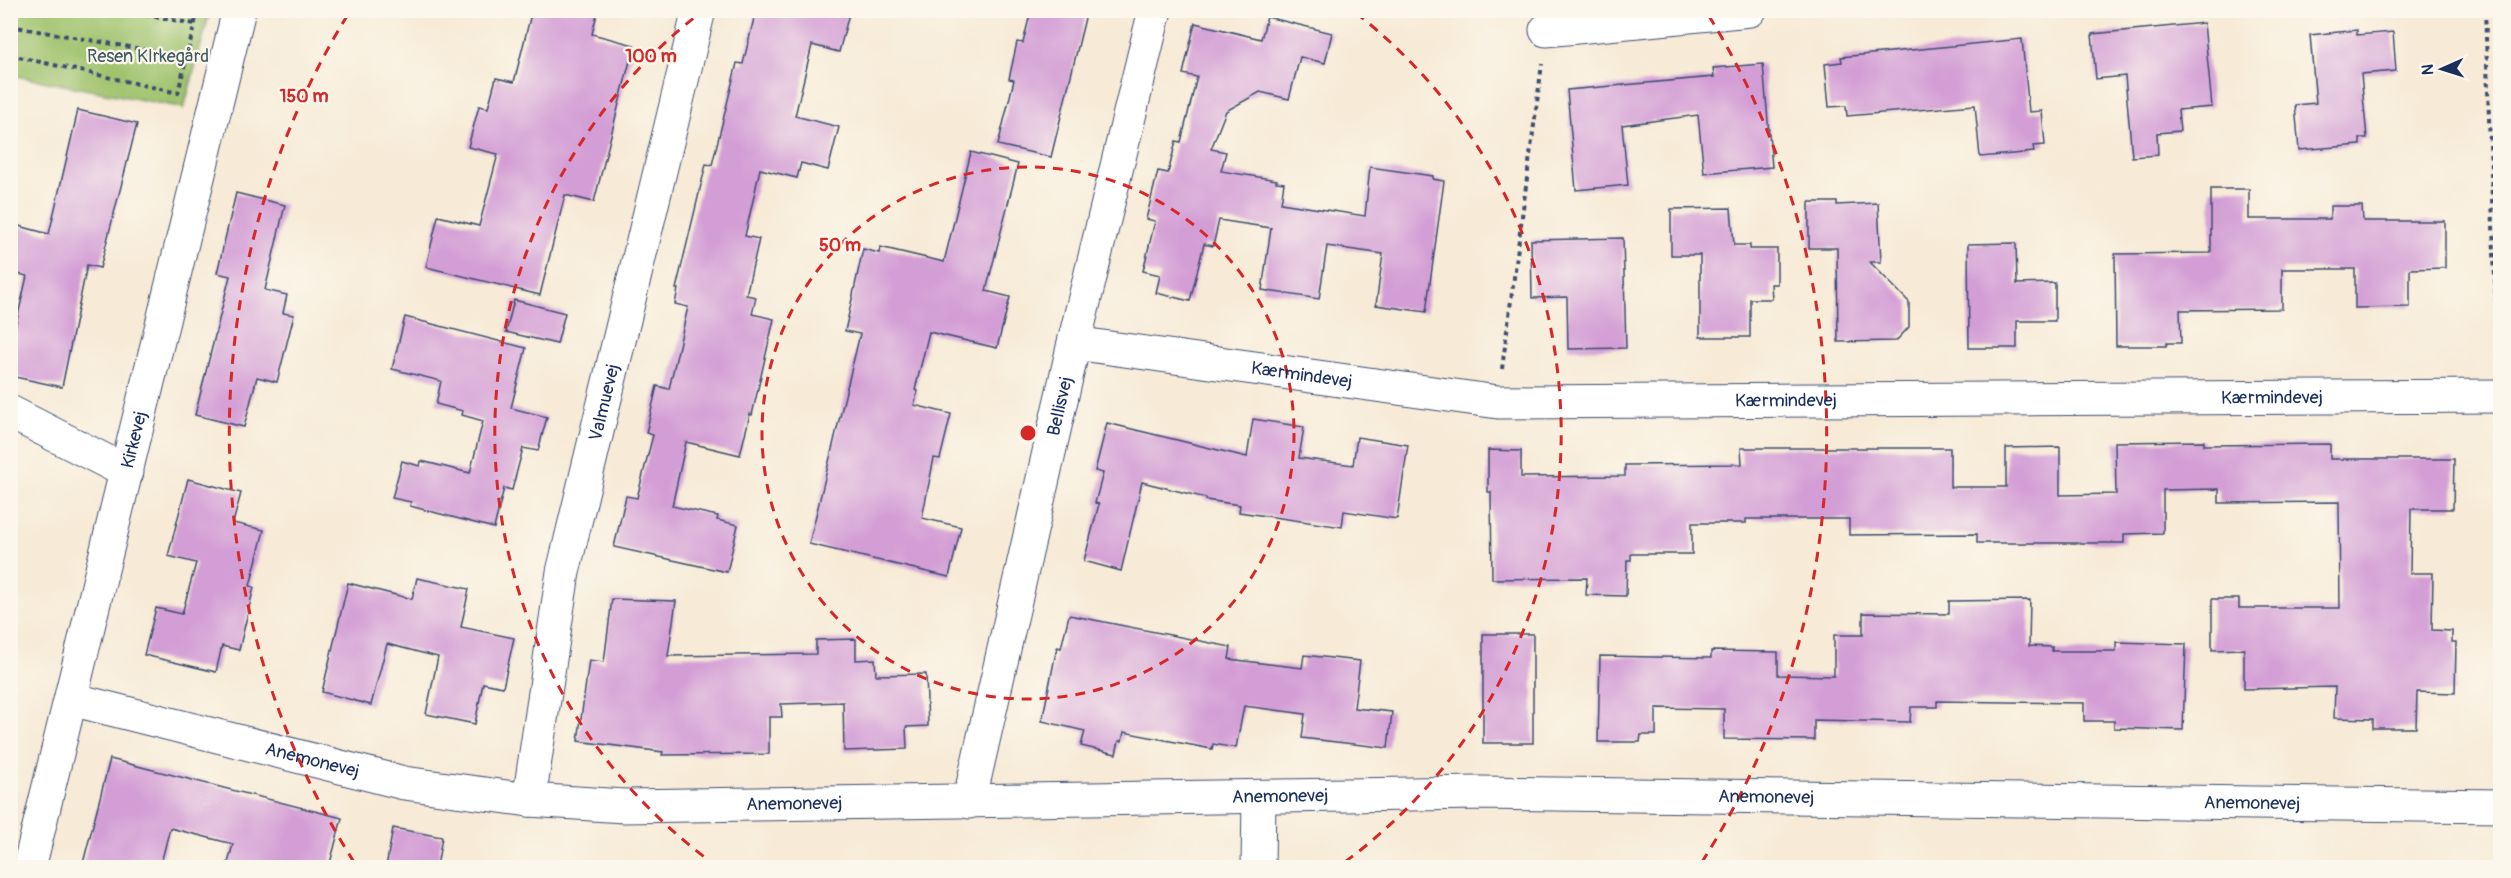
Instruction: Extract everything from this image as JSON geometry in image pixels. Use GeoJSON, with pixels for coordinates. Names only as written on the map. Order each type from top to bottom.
{"type":"FeatureCollection","features":[{"type":"Feature","properties":{"kind":"street","name":"Kirkevej"},"geometry":{"type":"LineString","coordinates":[[29,867],[239,10]]}},
{"type":"Feature","properties":{"kind":"street","name":"Valmuevej"},"geometry":{"type":"LineString","coordinates":[[529,800],[562,572],[699,10]]}},
{"type":"Feature","properties":{"kind":"street","name":"Bellisvej"},"geometry":{"type":"LineString","coordinates":[[969,802],[1074,343],[1155,10]]}},
{"type":"Feature","properties":{"kind":"street"},"geometry":{"type":"LineString","coordinates":[[1546,30],[1750,10]]}},
{"type":"Feature","properties":{"kind":"street","name":"Kærmindevej"},"geometry":{"type":"LineString","coordinates":[[1074,343],[1498,402],[2500,396]]}},
{"type":"Feature","properties":{"kind":"street"},"geometry":{"type":"LineString","coordinates":[[10,412],[127,472]]}},
{"type":"Feature","properties":{"kind":"street","name":"Anemonevej"},"geometry":{"type":"LineString","coordinates":[[71,699],[404,783],[529,800],[624,806],[1479,794],[2500,807]]}},
{"type":"Feature","properties":{"kind":"street"},"geometry":{"type":"LineString","coordinates":[[1258,867],[1259,798]]}},
{"type":"Feature","properties":{"kind":"path"},"geometry":{"type":"LineString","coordinates":[[119,10],[195,24]]}},
{"type":"Feature","properties":{"kind":"path"},"geometry":{"type":"LineString","coordinates":[[10,55],[178,93],[198,10]]}},
{"type":"Feature","properties":{"kind":"path"},"geometry":{"type":"LineString","coordinates":[[2485,10],[2500,396],[2500,867]]}},
{"type":"Feature","properties":{"kind":"path"},"geometry":{"type":"LineString","coordinates":[[10,26],[187,57]]}},
{"type":"Feature","properties":{"kind":"path"},"geometry":{"type":"LineString","coordinates":[[1498,402],[1546,30]]}},
{"type":"Feature","properties":{"kind":"green space","name":"Resen KIrkegård"},"geometry":{"type":"Polygon","coordinates":[[[10,11],[210,11],[184,108],[11,75],[10,11]]]}},
{"type":"Feature","properties":{"kind":"building"},"geometry":{"type":"Polygon","coordinates":[[[532,10],[598,10],[592,34],[634,45],[594,202],[565,195],[540,295],[426,267],[438,216],[479,226],[498,154],[468,147],[479,106],[488,108],[496,78],[514,82],[532,10]]]}},
{"type":"Feature","properties":{"kind":"building"},"geometry":{"type":"Polygon","coordinates":[[[756,10],[850,10],[839,52],[812,45],[795,116],[839,127],[828,170],[801,163],[797,178],[760,169],[745,236],[759,239],[746,295],[756,297],[752,314],[774,319],[752,415],[750,414],[740,455],[686,442],[672,506],[718,516],[717,520],[738,525],[727,572],[614,547],[626,496],[637,498],[653,435],[646,433],[657,386],[669,389],[688,307],[675,304],[678,289],[676,289],[706,164],[712,165],[737,63],[743,64],[756,10]]]}},
{"type":"Feature","properties":{"kind":"building"},"geometry":{"type":"Polygon","coordinates":[[[1031,10],[1087,10],[1051,157],[998,145],[1014,80],[1009,79],[1017,42],[1023,43],[1031,10]]]}},
{"type":"Feature","properties":{"kind":"building"},"geometry":{"type":"Polygon","coordinates":[[[1267,17],[1332,33],[1325,63],[1300,57],[1289,99],[1260,92],[1226,111],[1211,149],[1226,152],[1221,171],[1284,183],[1281,203],[1365,216],[1370,167],[1433,176],[1433,179],[1444,181],[1426,312],[1376,305],[1383,254],[1327,246],[1319,299],[1262,290],[1271,228],[1219,220],[1213,246],[1204,244],[1190,301],[1156,293],[1160,275],[1143,271],[1155,221],[1146,219],[1158,171],[1168,173],[1176,141],[1181,142],[1197,77],[1183,74],[1195,23],[1261,39],[1267,17]]]}},
{"type":"Feature","properties":{"kind":"building"},"geometry":{"type":"Polygon","coordinates":[[[2204,23],[2212,107],[2178,110],[2180,131],[2157,133],[2158,155],[2132,157],[2125,76],[2096,79],[2092,34],[2204,23]]]}},
{"type":"Feature","properties":{"kind":"building"},"geometry":{"type":"Polygon","coordinates":[[[2357,30],[2357,35],[2393,32],[2396,71],[2361,74],[2367,138],[2360,138],[2360,145],[2299,150],[2295,105],[2316,103],[2310,35],[2357,30]]]}},
{"type":"Feature","properties":{"kind":"building"},"geometry":{"type":"Polygon","coordinates":[[[2022,39],[2029,112],[2042,111],[2045,145],[2033,146],[2034,152],[1980,157],[1975,105],[1847,116],[1846,106],[1829,107],[1825,64],[1842,62],[1841,57],[2022,39]]]}},
{"type":"Feature","properties":{"kind":"building"},"geometry":{"type":"Polygon","coordinates":[[[1763,64],[1772,167],[1704,173],[1698,115],[1622,125],[1628,185],[1576,190],[1567,90],[1714,77],[1713,68],[1763,64]]]}},
{"type":"Feature","properties":{"kind":"building"},"geometry":{"type":"Polygon","coordinates":[[[78,110],[137,124],[100,268],[87,265],[62,387],[10,376],[10,350],[27,276],[10,272],[10,257],[19,226],[49,234],[78,110]]]}},
{"type":"Feature","properties":{"kind":"building"},"geometry":{"type":"Polygon","coordinates":[[[971,152],[1018,164],[986,291],[1010,297],[997,348],[929,332],[915,390],[918,391],[914,405],[951,414],[940,459],[934,458],[922,518],[961,527],[949,577],[809,544],[860,334],[845,331],[863,249],[879,253],[880,247],[944,262],[971,152]]]}},
{"type":"Feature","properties":{"kind":"building"},"geometry":{"type":"Polygon","coordinates":[[[2211,189],[2249,189],[2249,219],[2330,219],[2330,206],[2362,206],[2363,221],[2445,221],[2445,268],[2410,269],[2410,307],[2355,308],[2355,269],[2282,269],[2282,309],[2180,310],[2181,343],[2167,343],[2166,346],[2116,346],[2115,254],[2211,253],[2211,189]]]}},
{"type":"Feature","properties":{"kind":"building"},"geometry":{"type":"Polygon","coordinates":[[[236,193],[285,205],[265,290],[287,295],[283,313],[294,315],[277,382],[257,377],[244,427],[195,415],[230,276],[217,273],[236,193]]]}},
{"type":"Feature","properties":{"kind":"building"},"geometry":{"type":"Polygon","coordinates":[[[1809,202],[1837,202],[1837,205],[1878,203],[1881,262],[1870,262],[1909,302],[1909,327],[1896,341],[1838,342],[1837,248],[1809,248],[1809,202]]]}},
{"type":"Feature","properties":{"kind":"building"},"geometry":{"type":"Polygon","coordinates":[[[1731,208],[1734,245],[1750,245],[1750,249],[1777,249],[1777,284],[1771,284],[1772,299],[1750,299],[1750,337],[1700,337],[1700,255],[1671,255],[1671,209],[1731,208]]]}},
{"type":"Feature","properties":{"kind":"building"},"geometry":{"type":"Polygon","coordinates":[[[1623,238],[1626,348],[1568,349],[1567,297],[1532,298],[1531,240],[1623,238]]]}},
{"type":"Feature","properties":{"kind":"building"},"geometry":{"type":"Polygon","coordinates":[[[2016,243],[2017,284],[2055,283],[2055,321],[2017,321],[2017,348],[1969,348],[1968,244],[2016,243]]]}},
{"type":"Feature","properties":{"kind":"building"},"geometry":{"type":"Polygon","coordinates":[[[514,300],[565,313],[557,344],[506,332],[514,300]]]}},
{"type":"Feature","properties":{"kind":"building"},"geometry":{"type":"Polygon","coordinates":[[[405,317],[526,348],[511,408],[547,417],[538,451],[523,448],[512,490],[504,488],[494,528],[410,506],[411,502],[392,498],[402,461],[420,466],[421,461],[470,473],[483,421],[462,415],[463,411],[436,404],[441,381],[392,369],[405,317]]]}},
{"type":"Feature","properties":{"kind":"building"},"geometry":{"type":"Polygon","coordinates":[[[1253,419],[1304,427],[1299,458],[1353,465],[1357,437],[1408,445],[1397,519],[1344,511],[1342,527],[1239,512],[1240,505],[1206,500],[1206,498],[1142,482],[1121,571],[1084,561],[1099,504],[1095,503],[1103,473],[1095,471],[1107,423],[1247,457],[1253,419]]]}},
{"type":"Feature","properties":{"kind":"building"},"geometry":{"type":"Polygon","coordinates":[[[2204,441],[2204,445],[2330,444],[2330,459],[2454,459],[2453,509],[2411,509],[2410,573],[2433,573],[2432,630],[2452,631],[2452,642],[2456,642],[2455,693],[2417,692],[2416,728],[2373,728],[2373,719],[2334,718],[2335,687],[2244,689],[2244,649],[2212,650],[2212,599],[2239,599],[2239,608],[2340,608],[2339,502],[2219,503],[2219,489],[2163,490],[2163,533],[2124,534],[2124,543],[1977,543],[1977,534],[1849,535],[1849,519],[1746,519],[1746,523],[1692,523],[1692,554],[1631,554],[1631,560],[1627,560],[1626,596],[1586,595],[1587,578],[1492,579],[1488,450],[1521,451],[1521,477],[1625,476],[1625,465],[1742,464],[1741,448],[1950,448],[1950,487],[2006,487],[2006,448],[2060,447],[2060,495],[2116,494],[2115,442],[2204,441]]]}},
{"type":"Feature","properties":{"kind":"building"},"geometry":{"type":"Polygon","coordinates":[[[188,479],[241,493],[233,523],[264,530],[250,586],[254,587],[239,650],[222,646],[216,672],[144,655],[156,608],[182,614],[196,563],[168,556],[188,479]]]}},
{"type":"Feature","properties":{"kind":"building"},"geometry":{"type":"Polygon","coordinates":[[[417,578],[469,589],[461,627],[514,638],[503,687],[483,683],[475,724],[426,714],[438,657],[387,644],[371,705],[322,692],[348,583],[412,599],[417,578]]]}},
{"type":"Feature","properties":{"kind":"building"},"geometry":{"type":"Polygon","coordinates":[[[612,599],[676,601],[668,656],[816,654],[816,640],[856,639],[856,660],[875,659],[876,675],[926,674],[928,726],[906,727],[907,749],[844,751],[843,702],[781,704],[782,717],[769,717],[769,754],[662,755],[663,752],[578,741],[589,660],[604,662],[612,599]]]}},
{"type":"Feature","properties":{"kind":"building"},"geometry":{"type":"Polygon","coordinates":[[[2030,600],[2029,646],[2052,647],[2052,651],[2116,651],[2116,642],[2186,644],[2183,730],[2114,728],[2114,721],[2084,721],[2084,703],[1937,701],[1937,707],[1911,707],[1910,722],[1814,720],[1814,740],[1724,739],[1724,709],[1656,708],[1656,735],[1641,735],[1640,742],[1598,742],[1600,656],[1711,658],[1711,651],[1778,652],[1778,675],[1834,676],[1834,635],[1863,635],[1863,613],[1949,614],[1949,601],[2030,600]]]}},
{"type":"Feature","properties":{"kind":"building"},"geometry":{"type":"Polygon","coordinates":[[[1069,615],[1231,647],[1229,659],[1302,668],[1304,655],[1360,661],[1354,708],[1392,712],[1388,748],[1302,738],[1305,714],[1244,706],[1236,748],[1213,744],[1212,749],[1124,732],[1116,754],[1081,746],[1085,731],[1042,721],[1057,647],[1061,648],[1069,615]]]}},
{"type":"Feature","properties":{"kind":"building"},"geometry":{"type":"Polygon","coordinates":[[[1483,634],[1533,634],[1533,743],[1483,743],[1483,634]]]}},
{"type":"Feature","properties":{"kind":"building"},"geometry":{"type":"Polygon","coordinates":[[[110,759],[342,818],[329,867],[227,867],[233,844],[170,828],[160,867],[82,867],[110,759]]]}},
{"type":"Feature","properties":{"kind":"building"},"geometry":{"type":"Polygon","coordinates":[[[393,828],[442,837],[437,867],[386,867],[393,828]]]}}]}
